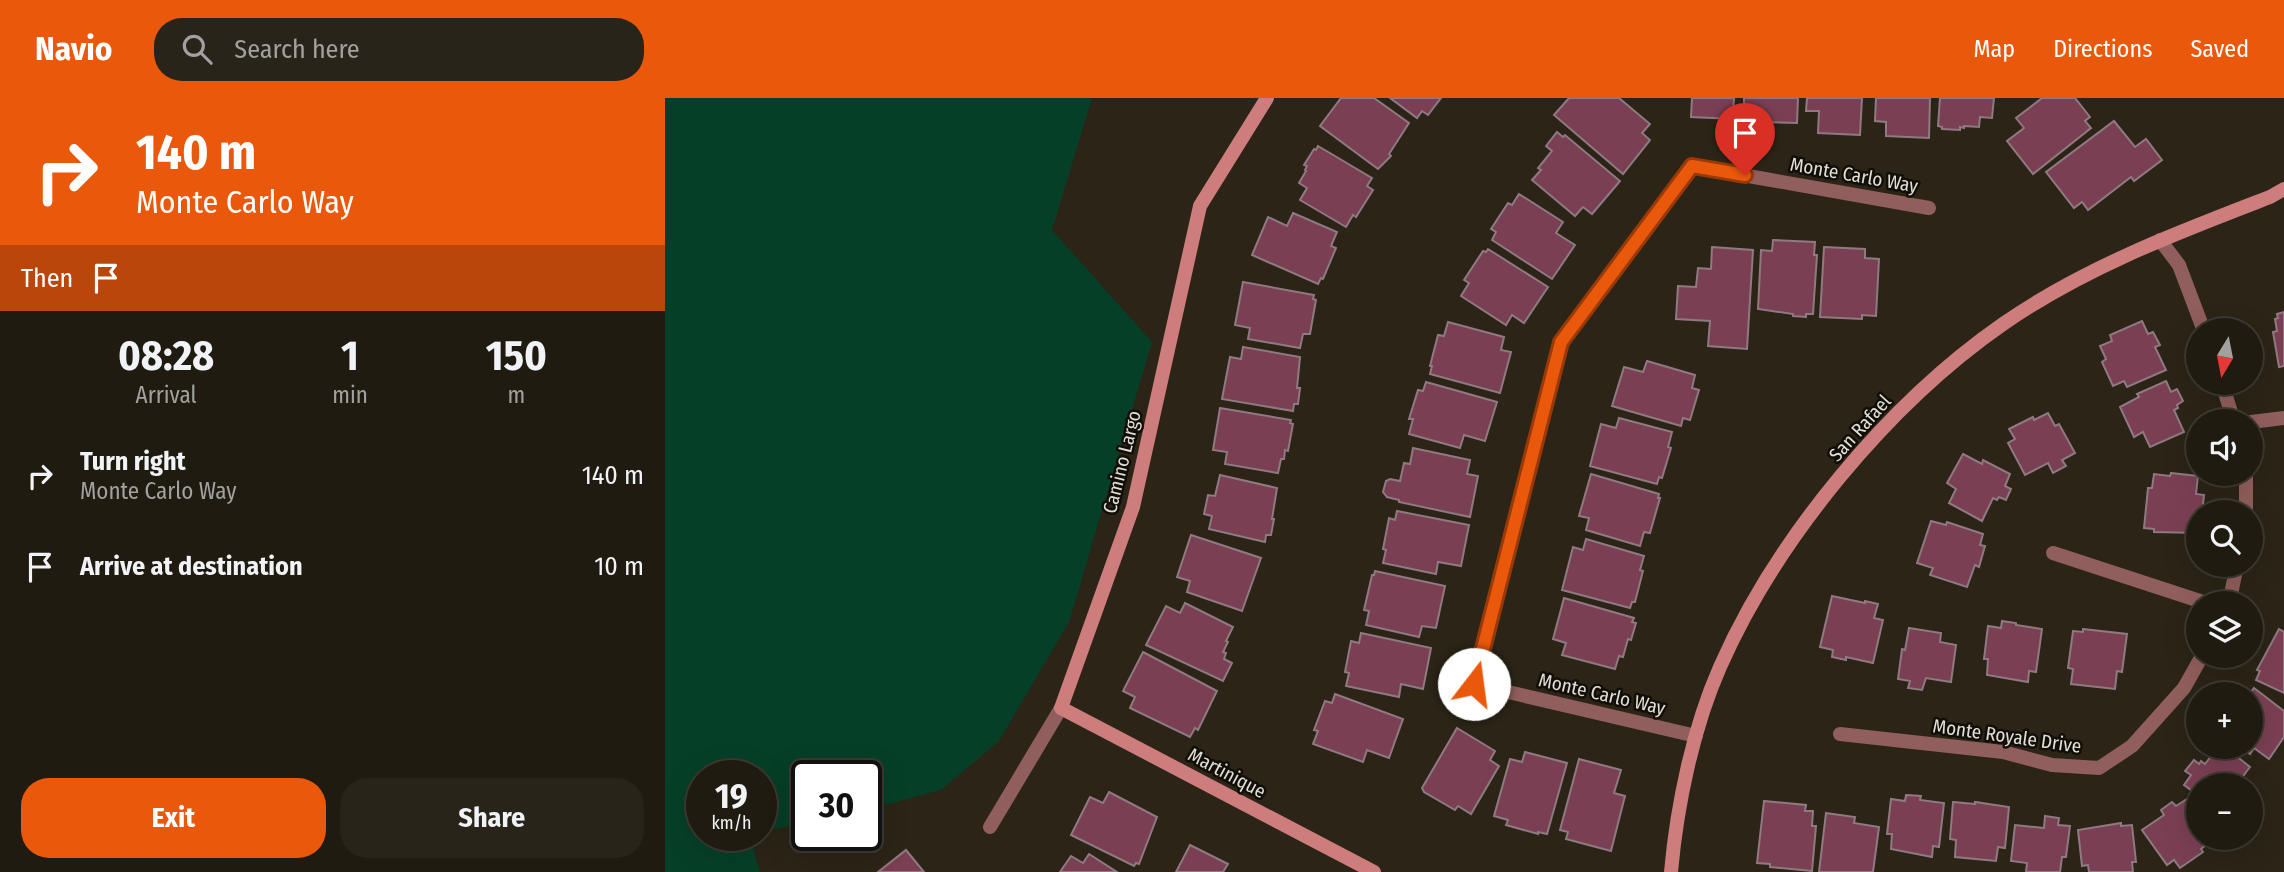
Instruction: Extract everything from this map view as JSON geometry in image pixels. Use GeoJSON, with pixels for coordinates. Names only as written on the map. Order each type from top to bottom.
{"type":"FeatureCollection","features":[{"type":"Feature","properties":{"kind":"street","name":"Camino Largo"},"geometry":{"type":"LineString","coordinates":[[990,827],[1061,708],[1133,507],[1200,206],[1267,98]]}},
{"type":"Feature","properties":{"kind":"street","name":"Monte Carlo Way"},"geometry":{"type":"LineString","coordinates":[[1696,736],[1474,684],[1561,342],[1692,166],[1929,208]]}},
{"type":"Feature","properties":{"kind":"street","name":"San Rafael"},"geometry":{"type":"LineString","coordinates":[[1671,872],[1674,841],[1696,736],[1719,668],[1750,606],[1812,512],[1884,426],[1941,372],[2004,323],[2080,278],[2160,240],[2284,189]]}},
{"type":"Feature","properties":{"kind":"street"},"geometry":{"type":"LineString","coordinates":[[2160,240],[2179,265],[2199,318]]}},
{"type":"Feature","properties":{"kind":"street"},"geometry":{"type":"LineString","coordinates":[[2263,421],[2284,418]]}},
{"type":"Feature","properties":{"kind":"street"},"geometry":{"type":"LineString","coordinates":[[2053,553],[2186,596]]}},
{"type":"Feature","properties":{"kind":"street","name":"Monte Royale Drive"},"geometry":{"type":"LineString","coordinates":[[1840,734],[2003,752],[2052,765],[2099,768],[2132,746],[2184,688],[2195,668]]}},
{"type":"Feature","properties":{"kind":"street","name":"Martinique"},"geometry":{"type":"LineString","coordinates":[[1061,708],[1374,872]]}},
{"type":"Feature","properties":{"kind":"green space"},"geometry":{"type":"Polygon","coordinates":[[[665,98],[1092,98],[1052,230],[1152,342],[1069,622],[999,741],[941,790],[882,806],[882,760],[791,760],[791,826],[777,829],[777,760],[686,760],[686,851],[754,851],[760,872],[665,872],[665,98]]]}},
{"type":"Feature","properties":{"kind":"building"},"geometry":{"type":"Polygon","coordinates":[[[1341,98],[1374,98],[1409,123],[1389,154],[1391,156],[1378,169],[1320,126],[1341,98]]]}},
{"type":"Feature","properties":{"kind":"building"},"geometry":{"type":"Polygon","coordinates":[[[1390,98],[1441,98],[1428,115],[1422,111],[1417,118],[1390,98]]]}},
{"type":"Feature","properties":{"kind":"building"},"geometry":{"type":"Polygon","coordinates":[[[1569,98],[1619,98],[1650,124],[1642,133],[1650,140],[1623,174],[1554,115],[1569,98]]]}},
{"type":"Feature","properties":{"kind":"building"},"geometry":{"type":"Polygon","coordinates":[[[1692,98],[1734,98],[1733,119],[1691,117],[1692,98]]]}},
{"type":"Feature","properties":{"kind":"building"},"geometry":{"type":"Polygon","coordinates":[[[1744,98],[1798,98],[1797,123],[1754,122],[1754,107],[1744,106],[1744,98]]]}},
{"type":"Feature","properties":{"kind":"building"},"geometry":{"type":"Polygon","coordinates":[[[1807,98],[1862,98],[1860,135],[1818,133],[1819,111],[1806,111],[1807,98]]]}},
{"type":"Feature","properties":{"kind":"building"},"geometry":{"type":"Polygon","coordinates":[[[1876,98],[1930,98],[1929,138],[1886,136],[1886,122],[1875,121],[1876,98]]]}},
{"type":"Feature","properties":{"kind":"building"},"geometry":{"type":"Polygon","coordinates":[[[1940,98],[1994,98],[1992,118],[1980,117],[1979,127],[1942,129],[1938,126],[1940,98]]]}},
{"type":"Feature","properties":{"kind":"building"},"geometry":{"type":"Polygon","coordinates":[[[2042,98],[2075,98],[2090,117],[2085,121],[2091,128],[2033,174],[2007,141],[2024,128],[2016,118],[2042,98]]]}},
{"type":"Feature","properties":{"kind":"building"},"geometry":{"type":"Polygon","coordinates":[[[2114,121],[2135,147],[2146,139],[2162,160],[2134,181],[2131,177],[2088,210],[2082,202],[2074,208],[2046,172],[2114,121]]]}},
{"type":"Feature","properties":{"kind":"building"},"geometry":{"type":"Polygon","coordinates":[[[1557,132],[1563,137],[1565,135],[1620,181],[1592,214],[1583,207],[1575,216],[1532,180],[1552,151],[1546,146],[1557,132]]]}},
{"type":"Feature","properties":{"kind":"building"},"geometry":{"type":"Polygon","coordinates":[[[1318,146],[1372,178],[1367,186],[1373,190],[1356,217],[1353,215],[1346,227],[1300,200],[1307,188],[1299,183],[1306,171],[1307,166],[1304,165],[1318,146]]]}},
{"type":"Feature","properties":{"kind":"building"},"geometry":{"type":"Polygon","coordinates":[[[1519,194],[1563,222],[1556,233],[1575,245],[1552,279],[1492,240],[1496,232],[1491,229],[1508,203],[1512,205],[1519,194]]]}},
{"type":"Feature","properties":{"kind":"building"},"geometry":{"type":"Polygon","coordinates":[[[1293,213],[1337,232],[1331,246],[1336,248],[1323,279],[1321,278],[1318,284],[1252,255],[1268,217],[1287,226],[1293,213]]]}},
{"type":"Feature","properties":{"kind":"building"},"geometry":{"type":"Polygon","coordinates":[[[1773,240],[1815,242],[1814,255],[1817,255],[1813,314],[1806,314],[1806,317],[1793,316],[1758,309],[1761,250],[1772,251],[1773,240]]]}},
{"type":"Feature","properties":{"kind":"building"},"geometry":{"type":"Polygon","coordinates":[[[1712,247],[1753,250],[1747,349],[1708,346],[1710,321],[1676,319],[1678,286],[1696,287],[1698,268],[1711,269],[1712,247]]]}},
{"type":"Feature","properties":{"kind":"building"},"geometry":{"type":"Polygon","coordinates":[[[1824,247],[1865,249],[1865,258],[1879,259],[1876,316],[1862,315],[1862,319],[1820,317],[1824,247]]]}},
{"type":"Feature","properties":{"kind":"building"},"geometry":{"type":"Polygon","coordinates":[[[1488,249],[1548,287],[1524,323],[1512,315],[1506,325],[1461,296],[1469,283],[1464,280],[1483,251],[1488,249]]]}},
{"type":"Feature","properties":{"kind":"building"},"geometry":{"type":"Polygon","coordinates":[[[1243,282],[1314,295],[1313,299],[1316,300],[1310,334],[1303,334],[1300,348],[1248,339],[1250,328],[1235,325],[1243,282]]]}},
{"type":"Feature","properties":{"kind":"building"},"geometry":{"type":"Polygon","coordinates":[[[2284,312],[2284,366],[2279,367],[2273,332],[2277,331],[2277,314],[2284,312]]]}},
{"type":"Feature","properties":{"kind":"building"},"geometry":{"type":"Polygon","coordinates":[[[2142,321],[2148,334],[2153,332],[2160,345],[2155,347],[2166,370],[2127,387],[2124,381],[2113,386],[2102,362],[2106,359],[2100,346],[2112,341],[2110,335],[2142,321]]]}},
{"type":"Feature","properties":{"kind":"building"},"geometry":{"type":"Polygon","coordinates":[[[1448,322],[1504,337],[1501,350],[1511,352],[1500,393],[1430,374],[1438,335],[1444,336],[1448,322]]]}},
{"type":"Feature","properties":{"kind":"building"},"geometry":{"type":"Polygon","coordinates":[[[1243,347],[1300,357],[1298,404],[1294,404],[1293,411],[1222,399],[1230,357],[1241,359],[1243,347]]]}},
{"type":"Feature","properties":{"kind":"building"},"geometry":{"type":"Polygon","coordinates":[[[1647,361],[1695,375],[1692,388],[1699,390],[1690,420],[1683,418],[1681,426],[1612,406],[1624,367],[1643,372],[1647,361]]]}},
{"type":"Feature","properties":{"kind":"building"},"geometry":{"type":"Polygon","coordinates":[[[2166,381],[2171,392],[2177,389],[2183,401],[2174,410],[2184,432],[2150,447],[2143,432],[2134,437],[2120,407],[2139,397],[2137,394],[2166,381]]]}},
{"type":"Feature","properties":{"kind":"building"},"geometry":{"type":"Polygon","coordinates":[[[1426,382],[1497,402],[1485,441],[1464,435],[1460,448],[1409,434],[1413,419],[1409,419],[1418,390],[1423,391],[1426,382]]]}},
{"type":"Feature","properties":{"kind":"building"},"geometry":{"type":"Polygon","coordinates":[[[1220,408],[1291,420],[1290,423],[1293,424],[1288,451],[1285,450],[1278,473],[1225,464],[1227,452],[1213,450],[1220,408]]]}},
{"type":"Feature","properties":{"kind":"building"},"geometry":{"type":"Polygon","coordinates":[[[2048,413],[2055,426],[2059,424],[2075,453],[2062,460],[2066,466],[2053,473],[2048,463],[2025,475],[2008,443],[2015,439],[2009,429],[2048,413]]]}},
{"type":"Feature","properties":{"kind":"building"},"geometry":{"type":"Polygon","coordinates":[[[1619,418],[1672,432],[1668,447],[1671,448],[1662,478],[1659,477],[1657,484],[1590,466],[1601,424],[1616,428],[1619,418]]]}},
{"type":"Feature","properties":{"kind":"building"},"geometry":{"type":"Polygon","coordinates":[[[1413,448],[1470,460],[1467,474],[1478,476],[1470,517],[1387,497],[1383,492],[1386,481],[1400,481],[1404,463],[1410,464],[1413,448]]]}},
{"type":"Feature","properties":{"kind":"building"},"geometry":{"type":"Polygon","coordinates":[[[1963,454],[1982,464],[1983,460],[2010,474],[2005,486],[2011,489],[2006,500],[1993,498],[1982,521],[1949,503],[1956,489],[1947,483],[1963,454]]]}},
{"type":"Feature","properties":{"kind":"building"},"geometry":{"type":"Polygon","coordinates":[[[2171,473],[2186,475],[2186,486],[2197,486],[2196,494],[2204,495],[2203,500],[2186,500],[2186,533],[2154,532],[2154,529],[2144,528],[2148,488],[2152,488],[2154,474],[2170,476],[2171,473]]]}},
{"type":"Feature","properties":{"kind":"building"},"geometry":{"type":"Polygon","coordinates":[[[1591,474],[1659,494],[1650,533],[1644,532],[1640,546],[1586,530],[1589,518],[1579,516],[1591,474]]]}},
{"type":"Feature","properties":{"kind":"building"},"geometry":{"type":"Polygon","coordinates":[[[1220,475],[1277,488],[1271,535],[1266,535],[1265,542],[1209,529],[1212,516],[1204,514],[1208,495],[1215,496],[1220,475]]]}},
{"type":"Feature","properties":{"kind":"building"},"geometry":{"type":"Polygon","coordinates":[[[1397,511],[1469,525],[1461,566],[1438,562],[1436,574],[1383,563],[1389,518],[1395,520],[1397,511]]]}},
{"type":"Feature","properties":{"kind":"building"},"geometry":{"type":"Polygon","coordinates":[[[1931,521],[1946,525],[1947,522],[1983,534],[1980,545],[1985,546],[1979,567],[1975,565],[1967,587],[1930,575],[1933,568],[1917,563],[1931,521]]]}},
{"type":"Feature","properties":{"kind":"building"},"geometry":{"type":"Polygon","coordinates":[[[1191,535],[1261,558],[1242,611],[1187,592],[1190,581],[1177,577],[1191,535]]]}},
{"type":"Feature","properties":{"kind":"building"},"geometry":{"type":"Polygon","coordinates":[[[1586,539],[1644,556],[1635,602],[1632,602],[1630,608],[1562,590],[1573,547],[1583,550],[1586,539]]]}},
{"type":"Feature","properties":{"kind":"building"},"geometry":{"type":"Polygon","coordinates":[[[1375,571],[1445,586],[1436,628],[1422,626],[1419,637],[1366,625],[1369,611],[1364,610],[1375,571]]]}},
{"type":"Feature","properties":{"kind":"building"},"geometry":{"type":"Polygon","coordinates":[[[1832,596],[1878,604],[1874,618],[1883,620],[1873,663],[1832,657],[1833,650],[1820,647],[1832,596]]]}},
{"type":"Feature","properties":{"kind":"building"},"geometry":{"type":"Polygon","coordinates":[[[1564,598],[1634,618],[1632,622],[1636,623],[1631,640],[1628,639],[1623,657],[1619,656],[1615,669],[1562,655],[1566,643],[1553,639],[1564,598]]]}},
{"type":"Feature","properties":{"kind":"building"},"geometry":{"type":"Polygon","coordinates":[[[1185,603],[1233,627],[1223,652],[1226,653],[1224,659],[1232,663],[1223,681],[1146,645],[1166,606],[1180,613],[1185,603]]]}},
{"type":"Feature","properties":{"kind":"building"},"geometry":{"type":"Polygon","coordinates":[[[2002,621],[2042,629],[2036,672],[2029,671],[2028,682],[1987,675],[1988,659],[1984,659],[1988,626],[2001,628],[2002,621]]]}},
{"type":"Feature","properties":{"kind":"building"},"geometry":{"type":"Polygon","coordinates":[[[1909,628],[1941,633],[1940,642],[1956,645],[1951,682],[1926,678],[1922,690],[1908,688],[1910,681],[1898,679],[1902,649],[1905,650],[1909,628]]]}},
{"type":"Feature","properties":{"kind":"building"},"geometry":{"type":"Polygon","coordinates":[[[2083,629],[2127,634],[2122,672],[2117,671],[2115,689],[2071,684],[2073,669],[2068,668],[2073,631],[2083,632],[2083,629]]]}},
{"type":"Feature","properties":{"kind":"building"},"geometry":{"type":"Polygon","coordinates":[[[2279,629],[2284,632],[2284,693],[2256,680],[2260,671],[2258,668],[2263,668],[2263,659],[2279,629]]]}},
{"type":"Feature","properties":{"kind":"building"},"geometry":{"type":"Polygon","coordinates":[[[1361,633],[1431,648],[1423,689],[1401,684],[1399,697],[1346,686],[1349,673],[1345,672],[1351,641],[1359,643],[1361,633]]]}},
{"type":"Feature","properties":{"kind":"building"},"geometry":{"type":"Polygon","coordinates":[[[1143,652],[1217,691],[1198,730],[1195,728],[1190,737],[1130,708],[1135,697],[1123,691],[1143,652]]]}},
{"type":"Feature","properties":{"kind":"building"},"geometry":{"type":"Polygon","coordinates":[[[1335,694],[1403,719],[1389,758],[1367,750],[1363,762],[1313,744],[1318,731],[1314,730],[1325,701],[1332,703],[1335,694]]]}},
{"type":"Feature","properties":{"kind":"building"},"geometry":{"type":"Polygon","coordinates":[[[2263,695],[2284,711],[2284,737],[2269,759],[2263,755],[2263,695]]]}},
{"type":"Feature","properties":{"kind":"building"},"geometry":{"type":"Polygon","coordinates":[[[1457,728],[1495,751],[1490,760],[1499,766],[1471,814],[1458,806],[1455,810],[1424,792],[1422,788],[1457,728]]]}},
{"type":"Feature","properties":{"kind":"building"},"geometry":{"type":"Polygon","coordinates":[[[1525,752],[1567,763],[1547,834],[1506,825],[1508,820],[1494,816],[1510,759],[1522,762],[1525,752]]]}},
{"type":"Feature","properties":{"kind":"building"},"geometry":{"type":"Polygon","coordinates":[[[1579,759],[1621,770],[1614,793],[1625,796],[1611,851],[1566,839],[1568,832],[1560,830],[1579,759]]]}},
{"type":"Feature","properties":{"kind":"building"},"geometry":{"type":"Polygon","coordinates":[[[2209,759],[2240,759],[2250,767],[2246,773],[2185,771],[2194,760],[2205,764],[2209,759]]]}},
{"type":"Feature","properties":{"kind":"building"},"geometry":{"type":"Polygon","coordinates":[[[1109,792],[1157,817],[1139,864],[1134,866],[1071,835],[1090,797],[1103,803],[1109,792]]]}},
{"type":"Feature","properties":{"kind":"building"},"geometry":{"type":"Polygon","coordinates":[[[1906,795],[1921,796],[1920,800],[1944,803],[1939,847],[1933,846],[1932,857],[1891,849],[1892,834],[1887,834],[1891,799],[1905,801],[1906,795]]]}},
{"type":"Feature","properties":{"kind":"building"},"geometry":{"type":"Polygon","coordinates":[[[2186,800],[2186,850],[2203,852],[2180,868],[2174,860],[2167,865],[2142,830],[2164,815],[2161,810],[2172,802],[2176,806],[2186,800]]]}},
{"type":"Feature","properties":{"kind":"building"},"geometry":{"type":"Polygon","coordinates":[[[1764,801],[1806,805],[1805,811],[1813,811],[1812,826],[1816,826],[1812,871],[1757,863],[1764,801]]]}},
{"type":"Feature","properties":{"kind":"building"},"geometry":{"type":"Polygon","coordinates":[[[1953,802],[2009,807],[2005,848],[1998,847],[1996,861],[1955,857],[1956,840],[1950,839],[1953,802]]]}},
{"type":"Feature","properties":{"kind":"building"},"geometry":{"type":"Polygon","coordinates":[[[1826,813],[1855,817],[1854,823],[1879,827],[1873,872],[1819,872],[1826,813]]]}},
{"type":"Feature","properties":{"kind":"building"},"geometry":{"type":"Polygon","coordinates":[[[2045,816],[2059,818],[2058,825],[2070,826],[2066,857],[2062,857],[2060,872],[2026,872],[2027,863],[2011,861],[2015,825],[2044,828],[2045,816]]]}},
{"type":"Feature","properties":{"kind":"building"},"geometry":{"type":"Polygon","coordinates":[[[2121,823],[2121,826],[2132,825],[2136,862],[2132,862],[2133,872],[2089,872],[2088,865],[2082,866],[2078,830],[2121,823]]]}},
{"type":"Feature","properties":{"kind":"building"},"geometry":{"type":"Polygon","coordinates":[[[1190,845],[1228,864],[1223,872],[1176,872],[1190,845]]]}},
{"type":"Feature","properties":{"kind":"building"},"geometry":{"type":"Polygon","coordinates":[[[906,850],[924,872],[878,872],[906,850]]]}},
{"type":"Feature","properties":{"kind":"building"},"geometry":{"type":"Polygon","coordinates":[[[1089,854],[1117,872],[1060,872],[1071,856],[1083,863],[1089,854]]]}},
{"type":"Feature","properties":{"kind":"route"},"geometry":{"type":"LineString","coordinates":[[1474,684],[1561,342],[1692,166],[1745,175]]}}]}
